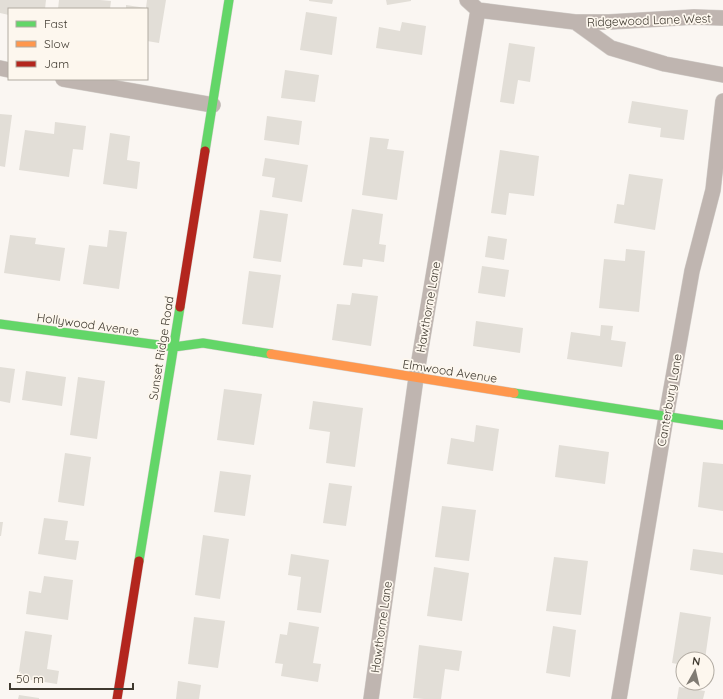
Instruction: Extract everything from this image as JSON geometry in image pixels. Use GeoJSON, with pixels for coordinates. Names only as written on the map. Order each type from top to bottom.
{"type":"FeatureCollection","features":[{"type":"Feature","properties":{"kind":"street","name":"Sunset Ridge Road"},"geometry":{"type":"LineString","coordinates":[[117,699],[229,0]]}},
{"type":"Feature","properties":{"kind":"street","name":"Ridgewood Lane West"},"geometry":{"type":"LineString","coordinates":[[473,5],[575,22],[610,22],[694,17],[723,18]]}},
{"type":"Feature","properties":{"kind":"street","name":"Hawthorne Lane"},"geometry":{"type":"LineString","coordinates":[[371,699],[416,378],[473,5]]}},
{"type":"Feature","properties":{"kind":"street","name":"Ridgewood Lane West"},"geometry":{"type":"LineString","coordinates":[[575,22],[611,48],[665,64],[723,75]]}},
{"type":"Feature","properties":{"kind":"street"},"geometry":{"type":"LineString","coordinates":[[69,80],[212,105]]}},
{"type":"Feature","properties":{"kind":"street","name":"Canterbury Lane"},"geometry":{"type":"LineString","coordinates":[[619,699],[692,271],[713,190],[723,101]]}},
{"type":"Feature","properties":{"kind":"street","name":"Hollywood Avenue"},"geometry":{"type":"LineString","coordinates":[[0,324],[174,347]]}},
{"type":"Feature","properties":{"kind":"street","name":"Elmwood Avenue"},"geometry":{"type":"LineString","coordinates":[[174,347],[203,343],[416,378],[723,425]]}},
{"type":"Feature","properties":{"kind":"building"},"geometry":{"type":"Polygon","coordinates":[[[0,0],[46,0],[45,8],[8,8],[8,15],[0,13],[0,0]]]}},
{"type":"Feature","properties":{"kind":"building"},"geometry":{"type":"Polygon","coordinates":[[[59,0],[111,1],[110,8],[58,8],[59,0]]]}},
{"type":"Feature","properties":{"kind":"building"},"geometry":{"type":"Polygon","coordinates":[[[147,0],[166,0],[159,43],[148,41],[148,8],[146,8],[147,0]]]}},
{"type":"Feature","properties":{"kind":"building"},"geometry":{"type":"Polygon","coordinates":[[[309,0],[333,0],[332,4],[309,0]]]}},
{"type":"Feature","properties":{"kind":"building"},"geometry":{"type":"Polygon","coordinates":[[[386,0],[411,0],[411,1],[387,5],[386,0]]]}},
{"type":"Feature","properties":{"kind":"building"},"geometry":{"type":"Polygon","coordinates":[[[126,5],[146,8],[126,8],[126,5]]]}},
{"type":"Feature","properties":{"kind":"building"},"geometry":{"type":"Polygon","coordinates":[[[306,12],[337,17],[332,55],[300,50],[306,12]]]}},
{"type":"Feature","properties":{"kind":"building"},"geometry":{"type":"Polygon","coordinates":[[[402,22],[426,26],[422,55],[376,48],[379,27],[400,31],[402,22]]]}},
{"type":"Feature","properties":{"kind":"building"},"geometry":{"type":"Polygon","coordinates":[[[509,43],[535,47],[530,82],[518,80],[514,104],[500,102],[509,43]]]}},
{"type":"Feature","properties":{"kind":"building"},"geometry":{"type":"Polygon","coordinates":[[[285,70],[319,75],[315,102],[281,98],[285,70]]]}},
{"type":"Feature","properties":{"kind":"building"},"geometry":{"type":"Polygon","coordinates":[[[632,101],[688,110],[684,140],[660,137],[661,128],[628,123],[632,101]]]}},
{"type":"Feature","properties":{"kind":"building"},"geometry":{"type":"Polygon","coordinates":[[[0,114],[12,115],[5,167],[0,166],[0,114]]]}},
{"type":"Feature","properties":{"kind":"building"},"geometry":{"type":"Polygon","coordinates":[[[267,116],[302,121],[299,145],[264,140],[267,116]]]}},
{"type":"Feature","properties":{"kind":"building"},"geometry":{"type":"Polygon","coordinates":[[[55,122],[86,126],[83,150],[73,149],[69,177],[19,170],[25,130],[54,134],[55,122]]]}},
{"type":"Feature","properties":{"kind":"building"},"geometry":{"type":"Polygon","coordinates":[[[110,133],[130,136],[127,160],[140,162],[137,189],[103,184],[110,133]]]}},
{"type":"Feature","properties":{"kind":"building"},"geometry":{"type":"Polygon","coordinates":[[[370,137],[389,139],[387,149],[404,151],[397,200],[362,195],[370,137]]]}},
{"type":"Feature","properties":{"kind":"building"},"geometry":{"type":"Polygon","coordinates":[[[500,150],[539,156],[534,196],[509,193],[506,215],[491,213],[500,150]]]}},
{"type":"Feature","properties":{"kind":"building"},"geometry":{"type":"Polygon","coordinates":[[[265,158],[308,165],[302,202],[272,197],[275,178],[262,176],[265,158]]]}},
{"type":"Feature","properties":{"kind":"building"},"geometry":{"type":"Polygon","coordinates":[[[629,174],[663,179],[655,230],[614,223],[617,204],[624,205],[629,174]]]}},
{"type":"Feature","properties":{"kind":"building"},"geometry":{"type":"Polygon","coordinates":[[[352,209],[383,214],[379,244],[386,245],[384,262],[363,259],[362,267],[343,265],[352,209]]]}},
{"type":"Feature","properties":{"kind":"building"},"geometry":{"type":"Polygon","coordinates":[[[260,210],[288,214],[281,262],[253,258],[260,210]]]}},
{"type":"Feature","properties":{"kind":"building"},"geometry":{"type":"Polygon","coordinates":[[[109,230],[127,232],[119,289],[83,284],[89,245],[107,247],[109,230]]]}},
{"type":"Feature","properties":{"kind":"building"},"geometry":{"type":"Polygon","coordinates":[[[10,235],[36,238],[35,244],[65,248],[60,281],[4,273],[10,235]]]}},
{"type":"Feature","properties":{"kind":"building"},"geometry":{"type":"Polygon","coordinates":[[[488,236],[507,239],[504,260],[485,257],[488,236]]]}},
{"type":"Feature","properties":{"kind":"building"},"geometry":{"type":"Polygon","coordinates":[[[626,249],[645,251],[639,312],[599,308],[604,259],[625,261],[626,249]]]}},
{"type":"Feature","properties":{"kind":"building"},"geometry":{"type":"Polygon","coordinates":[[[482,266],[509,270],[505,297],[478,293],[482,266]]]}},
{"type":"Feature","properties":{"kind":"building"},"geometry":{"type":"Polygon","coordinates":[[[249,271],[281,275],[273,328],[242,324],[249,271]]]}},
{"type":"Feature","properties":{"kind":"building"},"geometry":{"type":"Polygon","coordinates":[[[352,293],[378,296],[371,346],[332,340],[337,304],[350,305],[352,293]]]}},
{"type":"Feature","properties":{"kind":"building"},"geometry":{"type":"Polygon","coordinates":[[[476,321],[523,328],[520,353],[473,346],[476,321]]]}},
{"type":"Feature","properties":{"kind":"building"},"geometry":{"type":"Polygon","coordinates":[[[601,325],[613,326],[611,340],[626,342],[622,367],[567,359],[571,332],[600,336],[601,325]]]}},
{"type":"Feature","properties":{"kind":"building"},"geometry":{"type":"Polygon","coordinates":[[[0,367],[15,369],[10,403],[0,401],[0,367]]]}},
{"type":"Feature","properties":{"kind":"building"},"geometry":{"type":"Polygon","coordinates":[[[26,371],[66,377],[62,406],[22,400],[26,371]]]}},
{"type":"Feature","properties":{"kind":"building"},"geometry":{"type":"Polygon","coordinates":[[[78,377],[105,381],[97,439],[70,435],[78,377]]]}},
{"type":"Feature","properties":{"kind":"building"},"geometry":{"type":"Polygon","coordinates":[[[224,389],[262,394],[254,445],[217,440],[224,389]]]}},
{"type":"Feature","properties":{"kind":"building"},"geometry":{"type":"Polygon","coordinates":[[[313,401],[363,408],[355,467],[326,463],[330,432],[309,429],[313,401]]]}},
{"type":"Feature","properties":{"kind":"building"},"geometry":{"type":"Polygon","coordinates":[[[476,425],[499,429],[493,471],[447,464],[451,438],[474,442],[476,425]]]}},
{"type":"Feature","properties":{"kind":"building"},"geometry":{"type":"Polygon","coordinates":[[[559,445],[609,452],[605,484],[555,477],[559,445]]]}},
{"type":"Feature","properties":{"kind":"building"},"geometry":{"type":"Polygon","coordinates":[[[65,453],[91,457],[84,506],[58,502],[65,453]]]}},
{"type":"Feature","properties":{"kind":"building"},"geometry":{"type":"Polygon","coordinates":[[[703,462],[723,464],[723,511],[698,507],[703,462]]]}},
{"type":"Feature","properties":{"kind":"building"},"geometry":{"type":"Polygon","coordinates":[[[220,471],[251,475],[245,516],[214,512],[220,471]]]}},
{"type":"Feature","properties":{"kind":"building"},"geometry":{"type":"Polygon","coordinates":[[[329,483],[352,486],[346,526],[323,523],[329,483]]]}},
{"type":"Feature","properties":{"kind":"building"},"geometry":{"type":"Polygon","coordinates":[[[442,506],[476,510],[469,561],[435,557],[442,506]]]}},
{"type":"Feature","properties":{"kind":"building"},"geometry":{"type":"Polygon","coordinates":[[[44,518],[68,521],[65,540],[79,541],[76,560],[38,554],[44,518]]]}},
{"type":"Feature","properties":{"kind":"building"},"geometry":{"type":"Polygon","coordinates":[[[0,522],[3,522],[1,536],[0,536],[0,522]]]}},
{"type":"Feature","properties":{"kind":"building"},"geometry":{"type":"Polygon","coordinates":[[[203,535],[229,539],[220,599],[195,595],[203,535]]]}},
{"type":"Feature","properties":{"kind":"building"},"geometry":{"type":"Polygon","coordinates":[[[693,549],[723,553],[723,575],[690,570],[693,549]]]}},
{"type":"Feature","properties":{"kind":"building"},"geometry":{"type":"Polygon","coordinates":[[[291,554],[329,560],[321,613],[297,610],[301,577],[288,575],[291,554]]]}},
{"type":"Feature","properties":{"kind":"building"},"geometry":{"type":"Polygon","coordinates":[[[554,557],[588,561],[581,615],[546,611],[554,557]]]}},
{"type":"Feature","properties":{"kind":"building"},"geometry":{"type":"Polygon","coordinates":[[[434,567],[469,573],[462,621],[427,616],[434,567]]]}},
{"type":"Feature","properties":{"kind":"building"},"geometry":{"type":"Polygon","coordinates":[[[44,576],[73,580],[68,620],[26,614],[29,591],[41,593],[44,576]]]}},
{"type":"Feature","properties":{"kind":"building"},"geometry":{"type":"Polygon","coordinates":[[[680,612],[711,617],[706,651],[675,651],[675,664],[672,663],[680,612]]]}},
{"type":"Feature","properties":{"kind":"building"},"geometry":{"type":"Polygon","coordinates":[[[194,617],[225,621],[218,668],[188,664],[194,617]]]}},
{"type":"Feature","properties":{"kind":"building"},"geometry":{"type":"Polygon","coordinates":[[[289,622],[319,627],[313,663],[321,664],[318,682],[281,676],[283,664],[275,663],[280,634],[287,635],[289,622]]]}},
{"type":"Feature","properties":{"kind":"building"},"geometry":{"type":"Polygon","coordinates":[[[553,626],[576,630],[570,677],[546,673],[553,626]]]}},
{"type":"Feature","properties":{"kind":"building"},"geometry":{"type":"Polygon","coordinates":[[[25,631],[52,635],[47,669],[59,671],[57,684],[18,678],[25,631]]]}},
{"type":"Feature","properties":{"kind":"building"},"geometry":{"type":"Polygon","coordinates":[[[419,645],[462,651],[459,671],[445,669],[441,699],[413,698],[419,645]]]}},
{"type":"Feature","properties":{"kind":"building"},"geometry":{"type":"Polygon","coordinates":[[[178,681],[201,685],[199,699],[176,699],[178,681]]]}},
{"type":"Feature","properties":{"kind":"building"},"geometry":{"type":"Polygon","coordinates":[[[678,691],[705,691],[703,699],[677,699],[678,691]]]}},
{"type":"Feature","properties":{"kind":"building"},"geometry":{"type":"Polygon","coordinates":[[[19,695],[39,698],[39,699],[18,699],[19,695]]]}},
{"type":"Feature","properties":{"kind":"traffic: fast"},"geometry":{"type":"LineString","coordinates":[[205,151],[229,0]]}},
{"type":"Feature","properties":{"kind":"traffic: fast"},"geometry":{"type":"LineString","coordinates":[[139,561],[180,307]]}},
{"type":"Feature","properties":{"kind":"traffic: fast"},"geometry":{"type":"LineString","coordinates":[[0,324],[174,347],[203,343],[271,354]]}},
{"type":"Feature","properties":{"kind":"traffic: fast"},"geometry":{"type":"LineString","coordinates":[[514,393],[723,425]]}},
{"type":"Feature","properties":{"kind":"traffic: slow"},"geometry":{"type":"LineString","coordinates":[[271,354],[514,393]]}},
{"type":"Feature","properties":{"kind":"traffic: jam"},"geometry":{"type":"LineString","coordinates":[[180,307],[205,151]]}},
{"type":"Feature","properties":{"kind":"traffic: jam"},"geometry":{"type":"LineString","coordinates":[[117,699],[139,561]]}}]}
